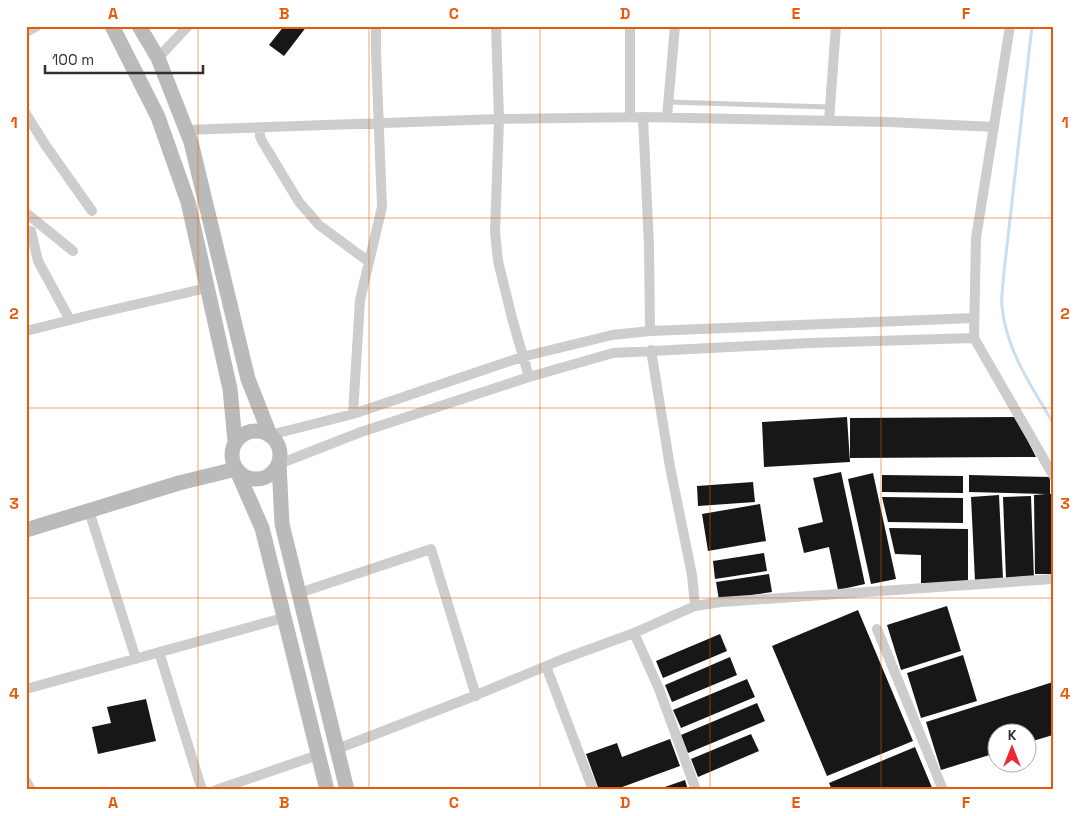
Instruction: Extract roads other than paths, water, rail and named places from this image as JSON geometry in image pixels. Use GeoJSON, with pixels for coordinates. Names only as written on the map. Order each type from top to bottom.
{"type":"FeatureCollection","features":[{"type":"Feature","properties":{"kind":"main road"},"geometry":{"type":"LineString","coordinates":[[112,26],[158,116],[188,202],[230,389],[235,441],[234,465],[262,528],[327,790]]}},
{"type":"Feature","properties":{"kind":"main road"},"geometry":{"type":"LineString","coordinates":[[139,26],[158,58],[191,142],[248,379],[270,435]]}},
{"type":"Feature","properties":{"kind":"main road"},"geometry":{"type":"LineString","coordinates":[[235,441],[248,432],[263,432],[270,435],[276,441],[279,448],[282,524],[347,790]]}},
{"type":"Feature","properties":{"kind":"main road"},"geometry":{"type":"LineString","coordinates":[[234,465],[243,476],[251,479],[260,479],[268,477],[279,464]]}},
{"type":"Feature","properties":{"kind":"main road"},"geometry":{"type":"LineString","coordinates":[[26,530],[234,465]]}},
{"type":"Feature","properties":{"kind":"street"},"geometry":{"type":"LineString","coordinates":[[26,32],[37,26]]}},
{"type":"Feature","properties":{"kind":"street"},"geometry":{"type":"LineString","coordinates":[[158,58],[188,26]]}},
{"type":"Feature","properties":{"kind":"street"},"geometry":{"type":"LineString","coordinates":[[352,414],[360,300],[382,207],[376,26]]}},
{"type":"Feature","properties":{"kind":"street"},"geometry":{"type":"LineString","coordinates":[[496,26],[499,119],[495,232],[498,261],[522,357],[529,377]]}},
{"type":"Feature","properties":{"kind":"street"},"geometry":{"type":"LineString","coordinates":[[630,26],[630,117]]}},
{"type":"Feature","properties":{"kind":"street"},"geometry":{"type":"LineString","coordinates":[[667,117],[675,26]]}},
{"type":"Feature","properties":{"kind":"street"},"geometry":{"type":"LineString","coordinates":[[829,121],[836,26]]}},
{"type":"Feature","properties":{"kind":"street"},"geometry":{"type":"LineString","coordinates":[[1010,26],[976,238],[974,338],[1053,475]]}},
{"type":"Feature","properties":{"kind":"street"},"geometry":{"type":"LineString","coordinates":[[26,114],[92,211]]}},
{"type":"Feature","properties":{"kind":"street"},"geometry":{"type":"LineString","coordinates":[[643,116],[649,246],[650,331]]}},
{"type":"Feature","properties":{"kind":"street"},"geometry":{"type":"LineString","coordinates":[[186,130],[643,116],[994,127]]}},
{"type":"Feature","properties":{"kind":"street"},"geometry":{"type":"LineString","coordinates":[[260,128],[262,141],[299,202],[318,225],[369,262]]}},
{"type":"Feature","properties":{"kind":"street"},"geometry":{"type":"LineString","coordinates":[[26,213],[73,251]]}},
{"type":"Feature","properties":{"kind":"street"},"geometry":{"type":"LineString","coordinates":[[41,225],[29,232],[38,261],[70,320]]}},
{"type":"Feature","properties":{"kind":"street"},"geometry":{"type":"LineString","coordinates":[[26,331],[207,288]]}},
{"type":"Feature","properties":{"kind":"street"},"geometry":{"type":"LineString","coordinates":[[270,435],[352,414],[522,357],[612,336],[650,331],[974,318]]}},
{"type":"Feature","properties":{"kind":"street"},"geometry":{"type":"LineString","coordinates":[[279,464],[361,432],[529,377],[614,353],[810,343],[974,338]]}},
{"type":"Feature","properties":{"kind":"street"},"geometry":{"type":"LineString","coordinates":[[651,350],[670,467],[692,575],[695,606]]}},
{"type":"Feature","properties":{"kind":"street"},"geometry":{"type":"LineString","coordinates":[[89,511],[136,659]]}},
{"type":"Feature","properties":{"kind":"street"},"geometry":{"type":"LineString","coordinates":[[299,593],[431,549],[476,696]]}},
{"type":"Feature","properties":{"kind":"street"},"geometry":{"type":"LineString","coordinates":[[337,748],[476,696],[546,666],[634,633],[695,606],[721,602],[1053,578]]}},
{"type":"Feature","properties":{"kind":"street"},"geometry":{"type":"LineString","coordinates":[[26,689],[283,618]]}},
{"type":"Feature","properties":{"kind":"street"},"geometry":{"type":"LineString","coordinates":[[877,629],[943,790]]}},
{"type":"Feature","properties":{"kind":"street"},"geometry":{"type":"LineString","coordinates":[[634,633],[659,689],[696,790]]}},
{"type":"Feature","properties":{"kind":"street"},"geometry":{"type":"LineString","coordinates":[[159,652],[202,790]]}},
{"type":"Feature","properties":{"kind":"street"},"geometry":{"type":"LineString","coordinates":[[546,666],[593,790]]}},
{"type":"Feature","properties":{"kind":"street"},"geometry":{"type":"LineString","coordinates":[[216,790],[318,755]]}},
{"type":"Feature","properties":{"kind":"street"},"geometry":{"type":"LineString","coordinates":[[26,781],[30,790]]}},
{"type":"Feature","properties":{"kind":"lane"},"geometry":{"type":"LineString","coordinates":[[669,102],[830,107]]}},
{"type":"Feature","properties":{"kind":"waterway"},"geometry":{"type":"LineString","coordinates":[[1032,26],[1002,303],[1004,323],[1014,353],[1053,423]]}}]}
